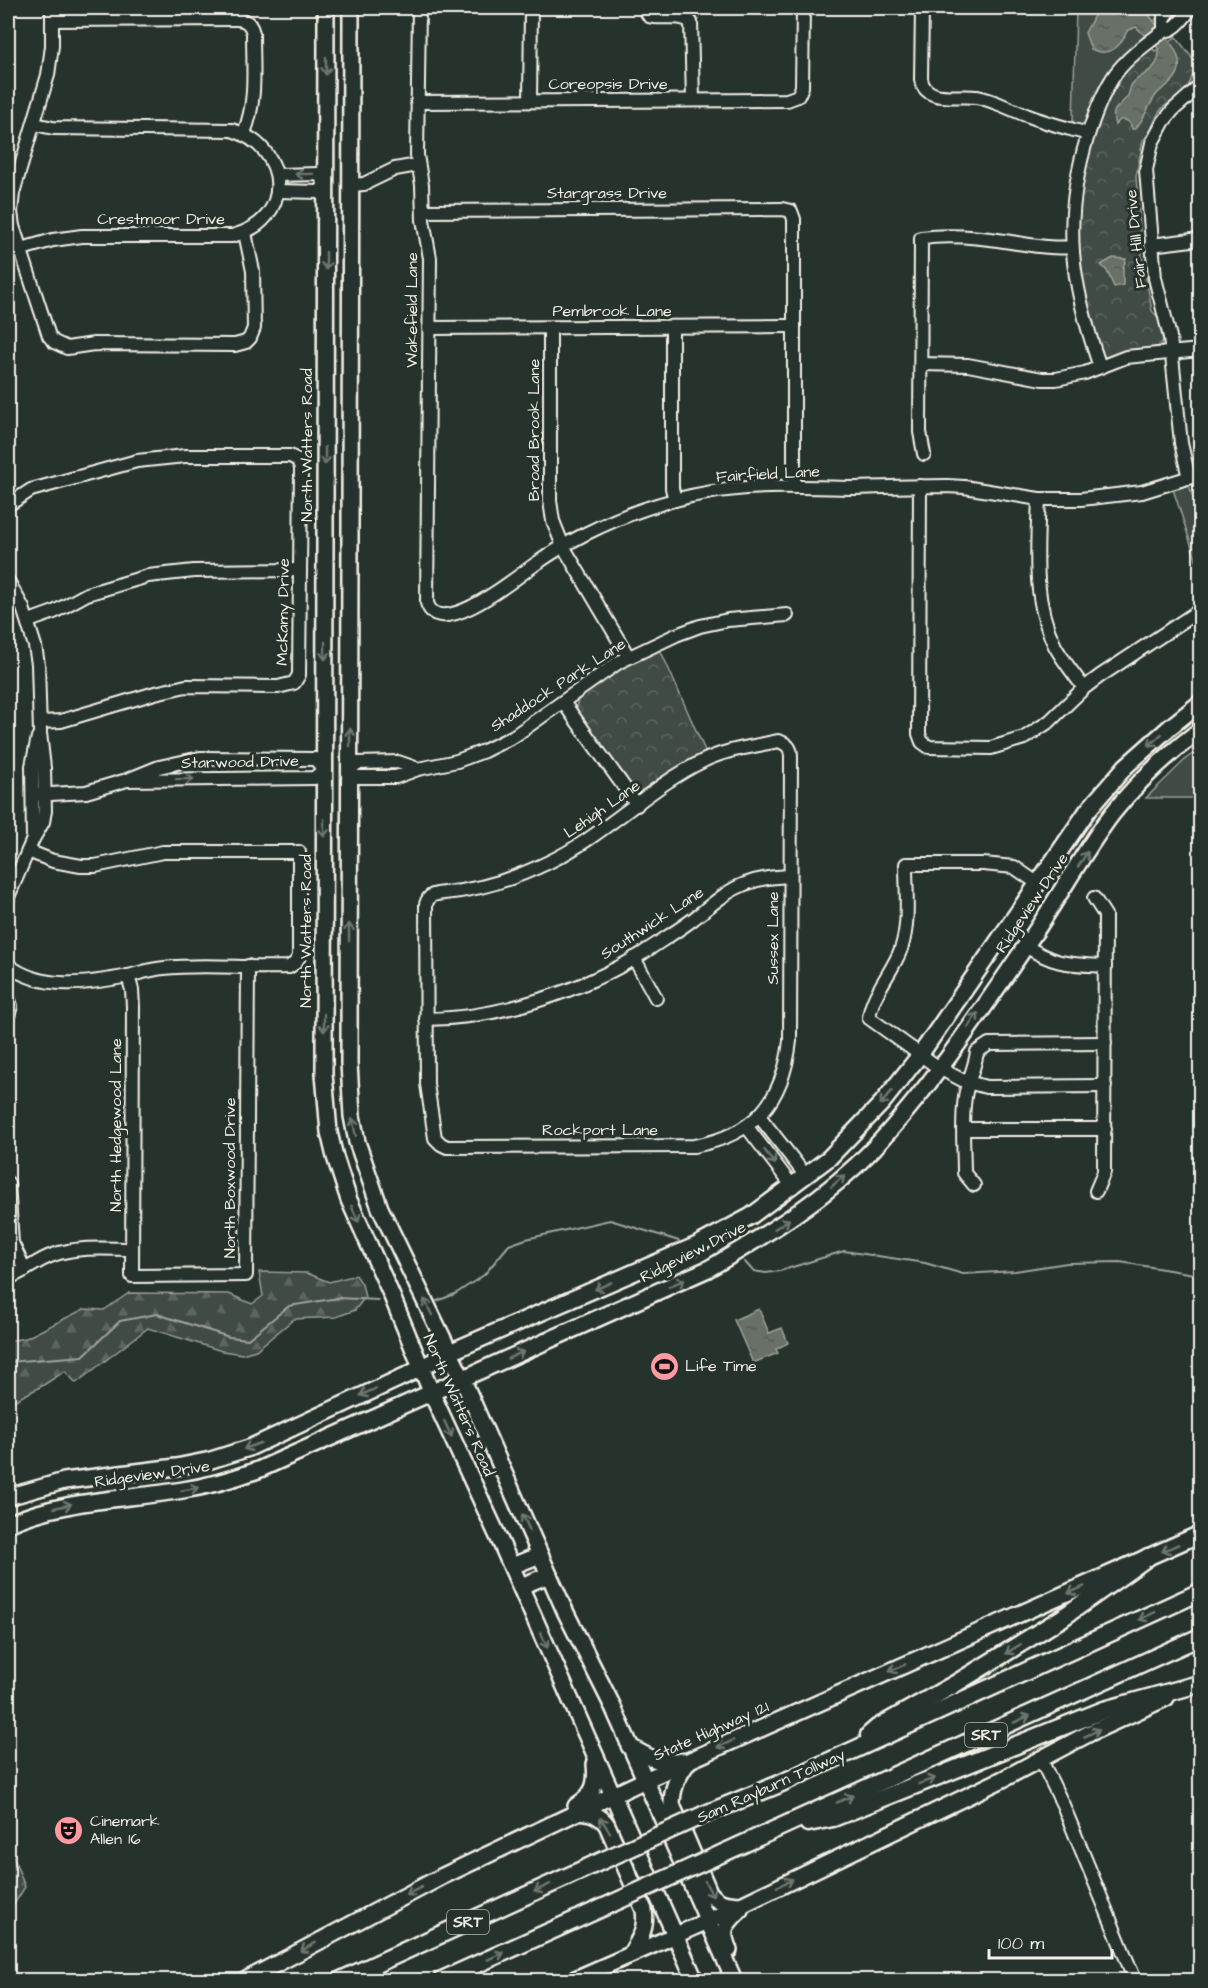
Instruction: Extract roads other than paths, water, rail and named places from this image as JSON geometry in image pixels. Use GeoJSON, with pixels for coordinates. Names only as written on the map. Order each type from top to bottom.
{"type":"FeatureCollection","features":[{"type":"Feature","properties":{"kind":"highway"},"geometry":{"type":"LineString","coordinates":[[856,1749],[877,1728],[1062,1618],[1148,1557]]}},
{"type":"Feature","properties":{"kind":"highway","name":"Sam Rayburn Tollway"},"geometry":{"type":"LineString","coordinates":[[340,1980],[703,1815],[777,1785],[1200,1592]]}},
{"type":"Feature","properties":{"kind":"highway","name":"SRT"},"geometry":{"type":"LineString","coordinates":[[442,1980],[1200,1637]]}},
{"type":"Feature","properties":{"kind":"highway"},"geometry":{"type":"LineString","coordinates":[[772,1832],[833,1818],[1104,1710],[1198,1684]]}},
{"type":"Feature","properties":{"kind":"main road","name":"North Watters Road"},"geometry":{"type":"LineString","coordinates":[[326,8],[324,1074],[329,1132],[349,1200],[432,1394],[512,1566],[695,1980]]}},
{"type":"Feature","properties":{"kind":"main road","name":"North Watters Road"},"geometry":{"type":"LineString","coordinates":[[351,8],[349,1063],[352,1116],[357,1142],[380,1208],[462,1378],[549,1575],[645,1780],[734,1980]]}},
{"type":"Feature","properties":{"kind":"main road"},"geometry":{"type":"LineString","coordinates":[[326,185],[351,185]]}},
{"type":"Feature","properties":{"kind":"main road","name":"Ridgeview Drive"},"geometry":{"type":"LineString","coordinates":[[8,1497],[71,1480],[168,1468],[211,1460],[271,1439],[334,1407],[422,1368],[450,1352],[695,1246],[751,1216],[829,1158],[875,1110],[920,1055],[1088,810],[1126,766],[1200,703]]}},
{"type":"Feature","properties":{"kind":"main road","name":"Ridgeview Drive"},"geometry":{"type":"LineString","coordinates":[[12,1522],[47,1510],[85,1502],[164,1493],[217,1483],[265,1467],[708,1269],[762,1238],[802,1211],[872,1150],[939,1068],[1026,946],[1111,816],[1154,769],[1200,730]]}},
{"type":"Feature","properties":{"kind":"main road"},"geometry":{"type":"LineString","coordinates":[[324,770],[350,770]]}},
{"type":"Feature","properties":{"kind":"main road"},"geometry":{"type":"LineString","coordinates":[[802,1211],[811,1194],[806,1176]]}},
{"type":"Feature","properties":{"kind":"main road"},"geometry":{"type":"LineString","coordinates":[[695,1246],[708,1269]]}},
{"type":"Feature","properties":{"kind":"main road"},"geometry":{"type":"LineString","coordinates":[[211,1460],[217,1483]]}},
{"type":"Feature","properties":{"kind":"main road"},"geometry":{"type":"LineString","coordinates":[[8,1497],[12,1522]]}},
{"type":"Feature","properties":{"kind":"main road","name":"State Highway 121"},"geometry":{"type":"LineString","coordinates":[[246,1980],[443,1876],[645,1780],[1200,1534]]}},
{"type":"Feature","properties":{"kind":"main road"},"geometry":{"type":"LineString","coordinates":[[512,1566],[540,1555]]}},
{"type":"Feature","properties":{"kind":"main road"},"geometry":{"type":"LineString","coordinates":[[520,1586],[549,1575]]}},
{"type":"Feature","properties":{"kind":"main road"},"geometry":{"type":"LineString","coordinates":[[573,1980],[708,1921],[1041,1760],[1090,1733],[1198,1684]]}},
{"type":"Feature","properties":{"kind":"main road"},"geometry":{"type":"LineString","coordinates":[[629,1746],[651,1759],[667,1763],[690,1760]]}},
{"type":"Feature","properties":{"kind":"main road"},"geometry":{"type":"LineString","coordinates":[[543,1828],[587,1799],[595,1788],[595,1755]]}},
{"type":"Feature","properties":{"kind":"main road"},"geometry":{"type":"LineString","coordinates":[[690,1760],[678,1776],[672,1790],[672,1804],[709,1892],[716,1901],[725,1904],[744,1903]]}},
{"type":"Feature","properties":{"kind":"main road"},"geometry":{"type":"LineString","coordinates":[[579,1811],[596,1815],[608,1825],[644,1910],[646,1922],[642,1936],[630,1955]]}},
{"type":"Feature","properties":{"kind":"main road"},"geometry":{"type":"LineString","coordinates":[[742,1980],[723,1935],[726,1924],[744,1903]]}},
{"type":"Feature","properties":{"kind":"street","name":"Wakefield Lane"},"geometry":{"type":"LineString","coordinates":[[419,8],[418,165],[430,258],[427,603],[431,611]]}},
{"type":"Feature","properties":{"kind":"street"},"geometry":{"type":"LineString","coordinates":[[530,101],[531,8]]}},
{"type":"Feature","properties":{"kind":"street"},"geometry":{"type":"LineString","coordinates":[[644,8],[649,16],[680,17],[691,22],[693,100]]}},
{"type":"Feature","properties":{"kind":"street","name":"Coreopsis Drive"},"geometry":{"type":"LineString","coordinates":[[417,102],[787,100],[798,96],[802,87],[803,8]]}},
{"type":"Feature","properties":{"kind":"street"},"geometry":{"type":"LineString","coordinates":[[922,8],[921,79],[927,91],[934,95],[965,95],[986,99],[1026,115],[1088,134]]}},
{"type":"Feature","properties":{"kind":"street"},"geometry":{"type":"LineString","coordinates":[[1164,31],[1164,17],[1171,8]]}},
{"type":"Feature","properties":{"kind":"street"},"geometry":{"type":"LineString","coordinates":[[1100,367],[1081,311],[1072,247],[1075,191],[1088,134],[1107,86],[1117,71],[1164,31],[1175,27],[1191,8]]}},
{"type":"Feature","properties":{"kind":"street"},"geometry":{"type":"LineString","coordinates":[[244,133],[254,94],[253,33],[249,24],[241,19],[52,14],[52,45],[48,75],[13,193],[11,212],[20,249],[49,336],[60,346],[66,348],[94,344],[235,345],[248,340],[254,328],[253,271],[245,233]]}},
{"type":"Feature","properties":{"kind":"street","name":"Fair Hill Drive"},"geometry":{"type":"LineString","coordinates":[[1195,476],[1181,443],[1170,337],[1155,278],[1146,170],[1150,150],[1164,120],[1200,86]]}},
{"type":"Feature","properties":{"kind":"street"},"geometry":{"type":"LineString","coordinates":[[35,124],[54,128],[219,128],[244,133],[270,156],[277,175],[319,174],[326,185],[319,192],[277,191]]}},
{"type":"Feature","properties":{"kind":"street"},"geometry":{"type":"LineString","coordinates":[[351,185],[364,184],[395,169],[418,165]]}},
{"type":"Feature","properties":{"kind":"street","name":"Crestmoor Drive"},"geometry":{"type":"LineString","coordinates":[[8,253],[53,240],[82,236],[226,236],[245,233],[265,219],[275,202],[277,175]]}},
{"type":"Feature","properties":{"kind":"street","name":"Stargrass Drive"},"geometry":{"type":"LineString","coordinates":[[423,211],[782,209],[791,211],[794,219],[794,326]]}},
{"type":"Feature","properties":{"kind":"street"},"geometry":{"type":"LineString","coordinates":[[924,454],[920,432],[921,238],[968,236],[1044,248],[1072,247]]}},
{"type":"Feature","properties":{"kind":"street"},"geometry":{"type":"LineString","coordinates":[[1151,245],[1200,239]]}},
{"type":"Feature","properties":{"kind":"street"},"geometry":{"type":"LineString","coordinates":[[794,326],[794,487]]}},
{"type":"Feature","properties":{"kind":"street","name":"Pembrook Lane"},"geometry":{"type":"LineString","coordinates":[[429,328],[794,326]]}},
{"type":"Feature","properties":{"kind":"street"},"geometry":{"type":"LineString","coordinates":[[672,327],[672,488],[675,500]]}},
{"type":"Feature","properties":{"kind":"street","name":"Broad Brook Lane"},"geometry":{"type":"LineString","coordinates":[[550,328],[550,501],[553,521],[563,546],[628,657]]}},
{"type":"Feature","properties":{"kind":"street"},"geometry":{"type":"LineString","coordinates":[[921,364],[968,365],[1056,379],[1071,378],[1126,357],[1200,350]]}},
{"type":"Feature","properties":{"kind":"street","name":"McKamy Drive"},"geometry":{"type":"LineString","coordinates":[[8,505],[31,490],[137,461],[185,456],[286,455],[298,460],[301,468],[299,675],[294,683],[278,687],[186,686],[155,693],[40,728]]}},
{"type":"Feature","properties":{"kind":"street","name":"Fairfield Lane"},"geometry":{"type":"LineString","coordinates":[[431,611],[440,616],[480,603],[563,546],[618,519],[675,500],[732,489],[920,486],[964,487],[1039,499],[1111,497],[1142,492],[1195,476]]}},
{"type":"Feature","properties":{"kind":"street"},"geometry":{"type":"LineString","coordinates":[[920,486],[919,734],[924,743],[933,747],[991,748],[1013,743],[1044,726],[1084,688],[1200,610]]}},
{"type":"Feature","properties":{"kind":"street"},"geometry":{"type":"LineString","coordinates":[[1039,499],[1037,571],[1043,616],[1056,647],[1084,688]]}},
{"type":"Feature","properties":{"kind":"street"},"geometry":{"type":"LineString","coordinates":[[28,621],[54,612],[87,594],[148,576],[194,571],[300,570]]}},
{"type":"Feature","properties":{"kind":"street"},"geometry":{"type":"LineString","coordinates":[[8,581],[28,621],[38,664],[40,728],[32,766],[39,795],[33,839],[8,897]]}},
{"type":"Feature","properties":{"kind":"street","name":"Shaddock Park Lane"},"geometry":{"type":"LineString","coordinates":[[350,770],[357,777],[396,777],[418,769],[458,761],[514,736],[628,657],[653,644],[700,626],[752,617],[787,615]]}},
{"type":"Feature","properties":{"kind":"street"},"geometry":{"type":"LineString","coordinates":[[562,702],[637,805]]}},
{"type":"Feature","properties":{"kind":"street","name":"Lehigh Lane"},"geometry":{"type":"LineString","coordinates":[[426,1019],[426,904],[429,897],[436,893],[488,885],[528,872],[584,842],[690,768],[719,754],[778,741],[788,746]]}},
{"type":"Feature","properties":{"kind":"street","name":"Sussex Lane"},"geometry":{"type":"LineString","coordinates":[[753,1122],[780,1086],[788,1056],[791,756],[788,746]]}},
{"type":"Feature","properties":{"kind":"street","name":"Starwood Drive"},"geometry":{"type":"LineString","coordinates":[[39,795],[86,792],[127,780],[159,767],[200,758],[315,759],[324,770],[314,778],[127,780]]}},
{"type":"Feature","properties":{"kind":"street"},"geometry":{"type":"LineString","coordinates":[[8,964],[15,971],[30,977],[65,984],[128,976],[162,968],[289,967],[299,957],[299,852],[163,852],[95,866],[81,866],[53,861],[28,851]]}},
{"type":"Feature","properties":{"kind":"street"},"geometry":{"type":"LineString","coordinates":[[1037,883],[1014,867],[983,864],[906,864],[906,922],[900,950],[871,1006],[869,1018],[939,1068],[969,1083],[986,1086],[1105,1086]]}},
{"type":"Feature","properties":{"kind":"street","name":"Southwick Lane"},"geometry":{"type":"LineString","coordinates":[[426,1019],[443,1019],[527,1003],[577,986],[634,958],[732,890],[758,879],[790,876]]}},
{"type":"Feature","properties":{"kind":"street"},"geometry":{"type":"LineString","coordinates":[[1094,898],[1106,915],[1104,1172],[1096,1191]]}},
{"type":"Feature","properties":{"kind":"street"},"geometry":{"type":"LineString","coordinates":[[1026,946],[1045,958],[1065,963],[1105,966]]}},
{"type":"Feature","properties":{"kind":"street"},"geometry":{"type":"LineString","coordinates":[[634,958],[656,998]]}},
{"type":"Feature","properties":{"kind":"street","name":"North Boxwood Drive"},"geometry":{"type":"LineString","coordinates":[[132,1276],[246,1275],[248,966]]}},
{"type":"Feature","properties":{"kind":"street","name":"North Hedgewood Lane"},"geometry":{"type":"LineString","coordinates":[[128,976],[133,1007],[132,1276]]}},
{"type":"Feature","properties":{"kind":"street"},"geometry":{"type":"LineString","coordinates":[[8,997],[11,1006],[8,1016]]}},
{"type":"Feature","properties":{"kind":"street","name":"Rockport Lane"},"geometry":{"type":"LineString","coordinates":[[426,1019],[429,1100],[435,1138],[447,1147],[694,1146],[720,1140],[753,1122]]}},
{"type":"Feature","properties":{"kind":"street"},"geometry":{"type":"LineString","coordinates":[[974,1185],[964,1173],[963,1129],[965,1095],[976,1065],[977,1052],[989,1044],[1105,1043]]}},
{"type":"Feature","properties":{"kind":"street"},"geometry":{"type":"LineString","coordinates":[[753,1122],[806,1176]]}},
{"type":"Feature","properties":{"kind":"street"},"geometry":{"type":"LineString","coordinates":[[753,1122],[793,1186]]}},
{"type":"Feature","properties":{"kind":"street"},"geometry":{"type":"LineString","coordinates":[[963,1129],[1105,1129]]}},
{"type":"Feature","properties":{"kind":"street"},"geometry":{"type":"LineString","coordinates":[[8,1183],[12,1243],[25,1270]]}},
{"type":"Feature","properties":{"kind":"street"},"geometry":{"type":"LineString","coordinates":[[8,1278],[39,1261],[70,1250],[132,1249]]}},
{"type":"Feature","properties":{"kind":"street"},"geometry":{"type":"LineString","coordinates":[[1041,1760],[1063,1805],[1135,1980]]}},
{"type":"Feature","properties":{"kind":"water"},"geometry":{"type":"Polygon","coordinates":[[[1098,8],[1152,8],[1149,15],[1177,54],[1179,71],[1172,81],[1157,94],[1135,129],[1132,129],[1124,120],[1120,120],[1115,125],[1114,111],[1128,96],[1132,84],[1154,67],[1159,56],[1159,49],[1136,27],[1127,31],[1121,42],[1113,49],[1103,52],[1091,49],[1085,33],[1098,8]]]}},
{"type":"Feature","properties":{"kind":"water"},"geometry":{"type":"Polygon","coordinates":[[[1113,258],[1126,259],[1123,268],[1123,285],[1114,287],[1107,271],[1101,265],[1113,258]]]}},
{"type":"Feature","properties":{"kind":"water"},"geometry":{"type":"Polygon","coordinates":[[[759,1309],[769,1333],[782,1328],[788,1343],[776,1349],[778,1353],[753,1363],[734,1320],[759,1309]]]}},
{"type":"Feature","properties":{"kind":"waterway"},"geometry":{"type":"LineString","coordinates":[[437,1301],[455,1294],[484,1275],[509,1245],[526,1239],[610,1220],[679,1241]]}},
{"type":"Feature","properties":{"kind":"waterway"},"geometry":{"type":"LineString","coordinates":[[745,1262],[753,1271],[766,1273],[780,1271],[844,1251],[925,1263],[963,1274],[1015,1271],[1067,1263],[1120,1262],[1200,1275]]}},
{"type":"Feature","properties":{"kind":"waterway"},"geometry":{"type":"LineString","coordinates":[[8,1362],[83,1356],[120,1321],[157,1314],[229,1337],[248,1339],[289,1306],[338,1298],[378,1300]]}},
{"type":"Feature","properties":{"kind":"place","name":"Life Time"},"geometry":{"type":"Point","coordinates":[664,1366]}},
{"type":"Feature","properties":{"kind":"place","name":"Cinemark Allen 16"},"geometry":{"type":"Point","coordinates":[69,1830]}}]}
